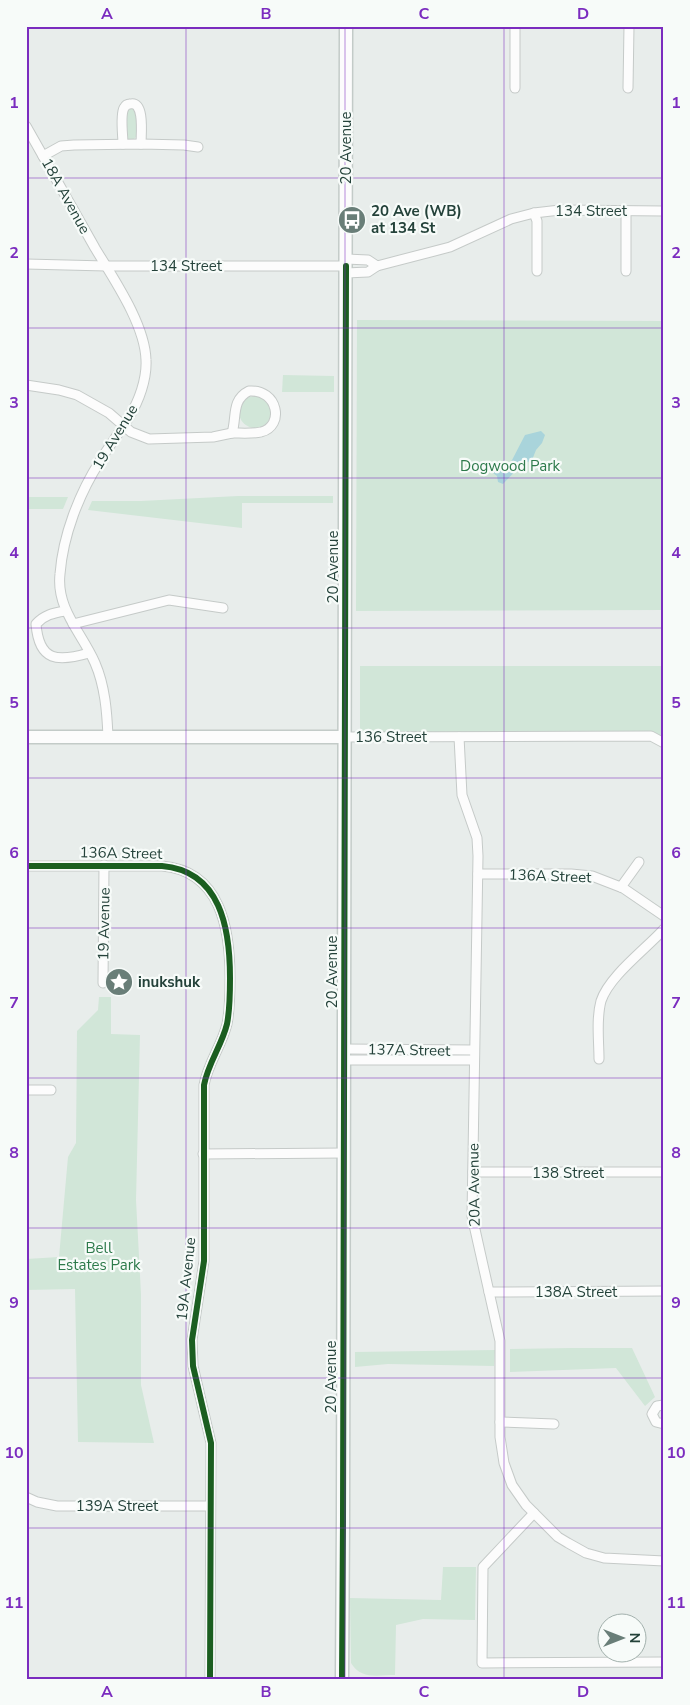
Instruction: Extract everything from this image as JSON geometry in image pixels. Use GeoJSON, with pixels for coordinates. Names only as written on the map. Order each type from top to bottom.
{"type":"FeatureCollection","features":[{"type":"Feature","properties":{"kind":"street","name":"20 Avenue"},"geometry":{"type":"LineString","coordinates":[[342,1679],[346,26]]}},
{"type":"Feature","properties":{"kind":"street"},"geometry":{"type":"LineString","coordinates":[[515,26],[515,88]]}},
{"type":"Feature","properties":{"kind":"street"},"geometry":{"type":"LineString","coordinates":[[628,88],[629,26]]}},
{"type":"Feature","properties":{"kind":"street"},"geometry":{"type":"LineString","coordinates":[[123,144],[123,111],[125,106],[131,103],[140,109],[141,144]]}},
{"type":"Feature","properties":{"kind":"street","name":"18A Avenue"},"geometry":{"type":"LineString","coordinates":[[26,126],[106,266]]}},
{"type":"Feature","properties":{"kind":"street"},"geometry":{"type":"LineString","coordinates":[[43,156],[61,146],[141,144],[198,147]]}},
{"type":"Feature","properties":{"kind":"street","name":"134 Street"},"geometry":{"type":"LineString","coordinates":[[346,266],[368,272],[377,266],[450,246],[511,219],[534,213],[560,210],[664,211]]}},
{"type":"Feature","properties":{"kind":"street"},"geometry":{"type":"LineString","coordinates":[[626,211],[626,271]]}},
{"type":"Feature","properties":{"kind":"street"},"geometry":{"type":"LineString","coordinates":[[534,213],[537,221],[537,271]]}},
{"type":"Feature","properties":{"kind":"street","name":"134 Street"},"geometry":{"type":"LineString","coordinates":[[26,264],[346,266],[368,260],[377,266]]}},
{"type":"Feature","properties":{"kind":"street","name":"19 Avenue"},"geometry":{"type":"LineString","coordinates":[[106,266],[136,322],[143,341],[146,360],[144,383],[134,408],[91,476],[75,512],[68,531],[59,575],[61,599],[65,611],[95,663],[102,684],[106,705],[108,737]]}},
{"type":"Feature","properties":{"kind":"street"},"geometry":{"type":"LineString","coordinates":[[26,386],[60,390],[77,395],[109,413],[131,432],[149,439],[213,437],[232,433],[260,432],[267,429],[275,417],[275,409],[268,396],[256,391],[249,391],[239,398],[236,404],[235,424],[232,433]]}},
{"type":"Feature","properties":{"kind":"street"},"geometry":{"type":"LineString","coordinates":[[73,624],[169,600],[223,608]]}},
{"type":"Feature","properties":{"kind":"street"},"geometry":{"type":"LineString","coordinates":[[65,611],[48,614],[36,624],[37,640],[43,651],[57,658],[69,659],[89,653]]}},
{"type":"Feature","properties":{"kind":"street","name":"136 Street"},"geometry":{"type":"LineString","coordinates":[[26,737],[459,738],[650,736],[664,743]]}},
{"type":"Feature","properties":{"kind":"street","name":"20A Avenue"},"geometry":{"type":"LineString","coordinates":[[459,738],[461,789],[464,804],[477,838],[473,1225],[498,1330],[501,1352],[501,1449],[507,1474],[518,1495],[534,1514]]}},
{"type":"Feature","properties":{"kind":"street"},"geometry":{"type":"LineString","coordinates":[[621,887],[638,862]]}},
{"type":"Feature","properties":{"kind":"street","name":"19 Avenue"},"geometry":{"type":"LineString","coordinates":[[103,983],[104,865]]}},
{"type":"Feature","properties":{"kind":"street","name":"136A Street"},"geometry":{"type":"LineString","coordinates":[[26,866],[104,865],[172,867],[192,874],[208,888]]}},
{"type":"Feature","properties":{"kind":"street","name":"136A Street"},"geometry":{"type":"LineString","coordinates":[[478,874],[582,874],[603,879],[621,887],[664,916]]}},
{"type":"Feature","properties":{"kind":"street","name":"19A Avenue"},"geometry":{"type":"LineString","coordinates":[[208,888],[218,907],[228,939],[230,959],[230,1002],[226,1027],[206,1072],[204,1085],[204,1261],[192,1340],[193,1366],[211,1443],[210,1679]]}},
{"type":"Feature","properties":{"kind":"street"},"geometry":{"type":"LineString","coordinates":[[599,1059],[599,1017],[603,996],[616,978],[664,929]]}},
{"type":"Feature","properties":{"kind":"street"},"geometry":{"type":"LineString","coordinates":[[420,1050],[420,1060]]}},
{"type":"Feature","properties":{"kind":"street","name":"137A Street"},"geometry":{"type":"LineString","coordinates":[[345,1054],[420,1050],[474,1050]]}},
{"type":"Feature","properties":{"kind":"street","name":"137A Street"},"geometry":{"type":"LineString","coordinates":[[345,1054],[420,1060],[474,1060]]}},
{"type":"Feature","properties":{"kind":"street"},"geometry":{"type":"LineString","coordinates":[[26,1090],[51,1090]]}},
{"type":"Feature","properties":{"kind":"street"},"geometry":{"type":"LineString","coordinates":[[203,1154],[344,1153]]}},
{"type":"Feature","properties":{"kind":"street","name":"138 Street"},"geometry":{"type":"LineString","coordinates":[[473,1172],[664,1172]]}},
{"type":"Feature","properties":{"kind":"street","name":"138A Street"},"geometry":{"type":"LineString","coordinates":[[489,1292],[664,1291]]}},
{"type":"Feature","properties":{"kind":"street"},"geometry":{"type":"LineString","coordinates":[[664,1405],[657,1406],[652,1414],[656,1422],[664,1424]]}},
{"type":"Feature","properties":{"kind":"street"},"geometry":{"type":"LineString","coordinates":[[500,1422],[554,1424]]}},
{"type":"Feature","properties":{"kind":"street","name":"139A Street"},"geometry":{"type":"LineString","coordinates":[[26,1497],[37,1502],[57,1506],[210,1506]]}},
{"type":"Feature","properties":{"kind":"street"},"geometry":{"type":"LineString","coordinates":[[664,1560],[613,1559],[586,1553],[558,1537],[534,1514],[483,1567],[482,1663],[664,1662]]}},
{"type":"Feature","properties":{"kind":"green space"},"geometry":{"type":"Polygon","coordinates":[[[133,109],[136,113],[136,137],[133,140],[129,140],[127,137],[127,112],[133,109]]]}},
{"type":"Feature","properties":{"kind":"green space","name":"Dogwood Park"},"geometry":{"type":"Polygon","coordinates":[[[357,320],[664,321],[664,610],[356,611],[357,320]]]}},
{"type":"Feature","properties":{"kind":"green space"},"geometry":{"type":"Polygon","coordinates":[[[283,375],[334,376],[334,392],[282,392],[283,375]]]}},
{"type":"Feature","properties":{"kind":"green space"},"geometry":{"type":"Polygon","coordinates":[[[255,396],[267,400],[271,412],[267,424],[255,428],[243,424],[239,412],[243,400],[255,396]]]}},
{"type":"Feature","properties":{"kind":"green space"},"geometry":{"type":"Polygon","coordinates":[[[238,496],[333,496],[333,503],[242,503],[242,528],[88,510],[92,501],[141,501],[238,496]]]}},
{"type":"Feature","properties":{"kind":"green space"},"geometry":{"type":"Polygon","coordinates":[[[26,497],[68,497],[63,509],[26,509],[26,497]]]}},
{"type":"Feature","properties":{"kind":"green space"},"geometry":{"type":"Polygon","coordinates":[[[360,666],[664,666],[664,735],[360,734],[360,666]]]}},
{"type":"Feature","properties":{"kind":"green space","name":"Bell Estates Park"},"geometry":{"type":"Polygon","coordinates":[[[99,997],[111,997],[111,1034],[140,1035],[136,1200],[141,1294],[141,1385],[154,1443],[78,1442],[75,1289],[26,1290],[26,1259],[59,1257],[68,1157],[76,1143],[77,1031],[98,1010],[99,997]]]}},
{"type":"Feature","properties":{"kind":"green space"},"geometry":{"type":"Polygon","coordinates":[[[632,1348],[655,1397],[645,1406],[616,1368],[510,1372],[510,1349],[632,1348]]]}},
{"type":"Feature","properties":{"kind":"green space"},"geometry":{"type":"Polygon","coordinates":[[[495,1350],[494,1366],[388,1364],[355,1367],[355,1352],[495,1350]]]}},
{"type":"Feature","properties":{"kind":"green space"},"geometry":{"type":"Polygon","coordinates":[[[443,1567],[476,1567],[475,1620],[423,1619],[396,1625],[395,1675],[370,1675],[360,1672],[355,1668],[351,1663],[350,1598],[441,1600],[443,1567]]]}},
{"type":"Feature","properties":{"kind":"water"},"geometry":{"type":"Polygon","coordinates":[[[541,431],[545,435],[532,460],[521,465],[503,484],[498,482],[497,476],[493,473],[499,467],[511,462],[525,435],[541,431]]]}},
{"type":"Feature","properties":{"kind":"cycle path"},"geometry":{"type":"LineString","coordinates":[[342,1679],[346,266]]}},
{"type":"Feature","properties":{"kind":"cycle path"},"geometry":{"type":"LineString","coordinates":[[26,866],[162,866],[182,870],[198,879],[209,891],[218,906],[224,922],[228,941],[229,1007],[225,1032],[204,1085],[204,1261],[192,1340],[193,1366],[211,1443],[210,1679]]}},
{"type":"Feature","properties":{"kind":"place","name":"20 Ave (WB) at 134 St"},"geometry":{"type":"Point","coordinates":[352,220]}},
{"type":"Feature","properties":{"kind":"place","name":"inukshuk"},"geometry":{"type":"Point","coordinates":[119,982]}}]}
